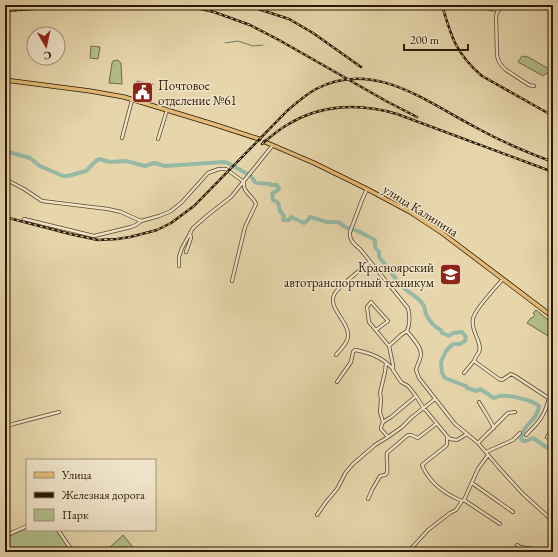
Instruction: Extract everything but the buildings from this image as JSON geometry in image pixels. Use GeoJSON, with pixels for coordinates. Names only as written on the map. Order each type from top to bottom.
{"type":"FeatureCollection","features":[{"type":"Feature","properties":{"kind":"main road","name":"улица Калинина"},"geometry":{"type":"LineString","coordinates":[[5,80],[106,93],[216,125],[273,145],[314,163],[395,203],[442,233],[553,317]]}},
{"type":"Feature","properties":{"kind":"street"},"geometry":{"type":"LineString","coordinates":[[485,5],[490,9],[499,10]]}},
{"type":"Feature","properties":{"kind":"street"},"geometry":{"type":"LineString","coordinates":[[506,5],[497,12],[496,16],[498,60],[502,67],[506,70],[529,85],[534,86]]}},
{"type":"Feature","properties":{"kind":"street"},"geometry":{"type":"LineString","coordinates":[[122,138],[132,100]]}},
{"type":"Feature","properties":{"kind":"street"},"geometry":{"type":"LineString","coordinates":[[158,139],[167,110]]}},
{"type":"Feature","properties":{"kind":"street"},"geometry":{"type":"LineString","coordinates":[[180,266],[179,257],[182,248],[193,228],[231,197],[273,145]]}},
{"type":"Feature","properties":{"kind":"street"},"geometry":{"type":"LineString","coordinates":[[24,219],[94,236],[131,227],[141,221],[171,211],[182,202],[208,173],[219,169],[226,169],[244,182]]}},
{"type":"Feature","properties":{"kind":"street"},"geometry":{"type":"LineString","coordinates":[[5,179],[42,201],[108,209],[122,212],[141,221]]}},
{"type":"Feature","properties":{"kind":"street"},"geometry":{"type":"LineString","coordinates":[[232,281],[245,227],[256,204],[243,186],[244,182]]}},
{"type":"Feature","properties":{"kind":"street"},"geometry":{"type":"LineString","coordinates":[[367,189],[349,236],[352,242],[408,308],[410,315],[409,329],[389,346]]}},
{"type":"Feature","properties":{"kind":"street"},"geometry":{"type":"LineString","coordinates":[[186,252],[191,238],[190,232]]}},
{"type":"Feature","properties":{"kind":"street"},"geometry":{"type":"LineString","coordinates":[[336,355],[348,340],[348,330],[335,309],[333,296],[338,289],[370,262]]}},
{"type":"Feature","properties":{"kind":"street"},"geometry":{"type":"LineString","coordinates":[[464,373],[474,360],[480,348],[472,324],[473,318],[485,300],[503,279]]}},
{"type":"Feature","properties":{"kind":"street"},"geometry":{"type":"LineString","coordinates":[[376,330],[388,321],[371,302],[367,307],[369,322],[389,346],[393,370]]}},
{"type":"Feature","properties":{"kind":"street"},"geometry":{"type":"LineString","coordinates":[[407,331],[418,345],[421,353],[416,374],[435,399],[455,424],[478,443],[523,494],[553,521]]}},
{"type":"Feature","properties":{"kind":"street"},"geometry":{"type":"LineString","coordinates":[[337,382],[351,362],[353,352],[355,350],[377,356],[393,370],[402,382],[408,386],[423,408],[450,439],[457,440],[467,434]]}},
{"type":"Feature","properties":{"kind":"street"},"geometry":{"type":"LineString","coordinates":[[474,360],[499,379],[502,380],[510,374],[515,376],[553,401]]}},
{"type":"Feature","properties":{"kind":"street"},"geometry":{"type":"LineString","coordinates":[[386,363],[380,393],[382,399],[380,412],[383,422],[381,429],[388,437]]}},
{"type":"Feature","properties":{"kind":"street"},"geometry":{"type":"LineString","coordinates":[[383,422],[416,396]]}},
{"type":"Feature","properties":{"kind":"street"},"geometry":{"type":"LineString","coordinates":[[526,435],[539,422],[544,414],[549,398]]}},
{"type":"Feature","properties":{"kind":"street"},"geometry":{"type":"LineString","coordinates":[[317,514],[337,489],[346,472],[353,464],[375,444],[402,427],[412,416],[435,399]]}},
{"type":"Feature","properties":{"kind":"street"},"geometry":{"type":"LineString","coordinates":[[479,402],[494,428]]}},
{"type":"Feature","properties":{"kind":"street"},"geometry":{"type":"LineString","coordinates":[[5,427],[59,412]]}},
{"type":"Feature","properties":{"kind":"street"},"geometry":{"type":"LineString","coordinates":[[478,443],[508,413],[515,412]]}},
{"type":"Feature","properties":{"kind":"street"},"geometry":{"type":"LineString","coordinates":[[368,499],[380,476],[387,473],[387,452],[408,435],[418,438],[436,424]]}},
{"type":"Feature","properties":{"kind":"street"},"geometry":{"type":"LineString","coordinates":[[547,437],[553,428]]}},
{"type":"Feature","properties":{"kind":"street"},"geometry":{"type":"LineString","coordinates":[[408,552],[428,530],[456,510],[463,500],[487,453],[513,440],[520,433]]}},
{"type":"Feature","properties":{"kind":"street"},"geometry":{"type":"LineString","coordinates":[[447,436],[446,446],[422,465],[425,472],[433,482],[453,497],[463,500],[500,524]]}},
{"type":"Feature","properties":{"kind":"street"},"geometry":{"type":"LineString","coordinates":[[472,483],[513,512]]}},
{"type":"Feature","properties":{"kind":"street"},"geometry":{"type":"LineString","coordinates":[[5,536],[26,526]]}},
{"type":"Feature","properties":{"kind":"street"},"geometry":{"type":"LineString","coordinates":[[59,531],[73,552]]}},
{"type":"Feature","properties":{"kind":"street"},"geometry":{"type":"LineString","coordinates":[[517,545],[520,547],[549,552],[553,540]]}},
{"type":"Feature","properties":{"kind":"green space"},"geometry":{"type":"Polygon","coordinates":[[[91,46],[100,47],[98,59],[90,58],[91,46]]]}},
{"type":"Feature","properties":{"kind":"green space"},"geometry":{"type":"Polygon","coordinates":[[[522,56],[528,57],[551,70],[543,76],[518,62],[522,56]]]}},
{"type":"Feature","properties":{"kind":"green space"},"geometry":{"type":"Polygon","coordinates":[[[117,60],[121,63],[122,84],[109,83],[112,63],[113,61],[117,60]]]}},
{"type":"Feature","properties":{"kind":"green space"},"geometry":{"type":"Polygon","coordinates":[[[137,81],[153,84],[151,91],[136,87],[137,81]]]}},
{"type":"Feature","properties":{"kind":"green space"},"geometry":{"type":"Polygon","coordinates":[[[536,310],[553,324],[549,330],[553,333],[553,339],[527,323],[535,315],[533,313],[536,310]]]}},
{"type":"Feature","properties":{"kind":"green space"},"geometry":{"type":"Polygon","coordinates":[[[26,528],[26,531],[57,531],[72,552],[5,552],[5,538],[26,528]]]}},
{"type":"Feature","properties":{"kind":"green space"},"geometry":{"type":"Polygon","coordinates":[[[123,535],[137,552],[105,552],[123,535]]]}},
{"type":"Feature","properties":{"kind":"waterway"},"geometry":{"type":"LineString","coordinates":[[225,43],[238,41],[253,46],[263,45]]}},
{"type":"Feature","properties":{"kind":"waterway"},"geometry":{"type":"LineString","coordinates":[[5,151],[30,158],[40,166],[63,176],[86,171],[99,159],[110,162],[126,161],[145,166],[154,163],[165,166],[223,162],[228,163],[251,176],[257,183],[277,185],[279,189],[272,194],[273,200],[278,203],[280,211],[284,216],[283,220],[289,220],[291,217],[304,223],[310,217],[327,222],[338,222],[347,228],[358,231],[375,240],[375,247],[379,252],[379,257],[401,285],[423,304],[426,314],[432,324],[441,330],[442,333],[449,336],[453,333],[462,332],[466,337],[465,341],[460,344],[453,344],[446,351],[441,362],[442,373],[445,378],[466,386],[467,388],[477,391],[480,389],[494,398],[499,396],[521,398],[539,406],[536,416],[524,429],[521,439],[526,441],[533,438],[553,451]]}},
{"type":"Feature","properties":{"kind":"railway"},"geometry":{"type":"LineString","coordinates":[[5,11],[86,5]]}},
{"type":"Feature","properties":{"kind":"railway"},"geometry":{"type":"LineString","coordinates":[[184,5],[214,12],[250,25],[417,117]]}},
{"type":"Feature","properties":{"kind":"railway"},"geometry":{"type":"LineString","coordinates":[[246,5],[289,19],[313,33],[361,67]]}},
{"type":"Feature","properties":{"kind":"railway"},"geometry":{"type":"LineString","coordinates":[[442,5],[448,26],[456,44],[460,52],[473,68],[482,76],[553,116]]}},
{"type":"Feature","properties":{"kind":"railway"},"geometry":{"type":"LineString","coordinates":[[5,217],[98,240],[130,237],[157,230],[171,223],[194,206],[287,111],[304,96],[316,89],[337,81],[358,79],[378,81],[398,87],[418,96],[494,137],[553,162]]}},
{"type":"Feature","properties":{"kind":"railway"},"geometry":{"type":"LineString","coordinates":[[262,144],[284,127],[313,113],[327,109],[355,107],[369,108],[397,114],[553,172]]}},
{"type":"Feature","properties":{"kind":"place","name":"Почтовое отделение №61"},"geometry":{"type":"Point","coordinates":[143,92]}},
{"type":"Feature","properties":{"kind":"place","name":"Красноярский автотранспортный техникум"},"geometry":{"type":"Point","coordinates":[450,274]}}]}
